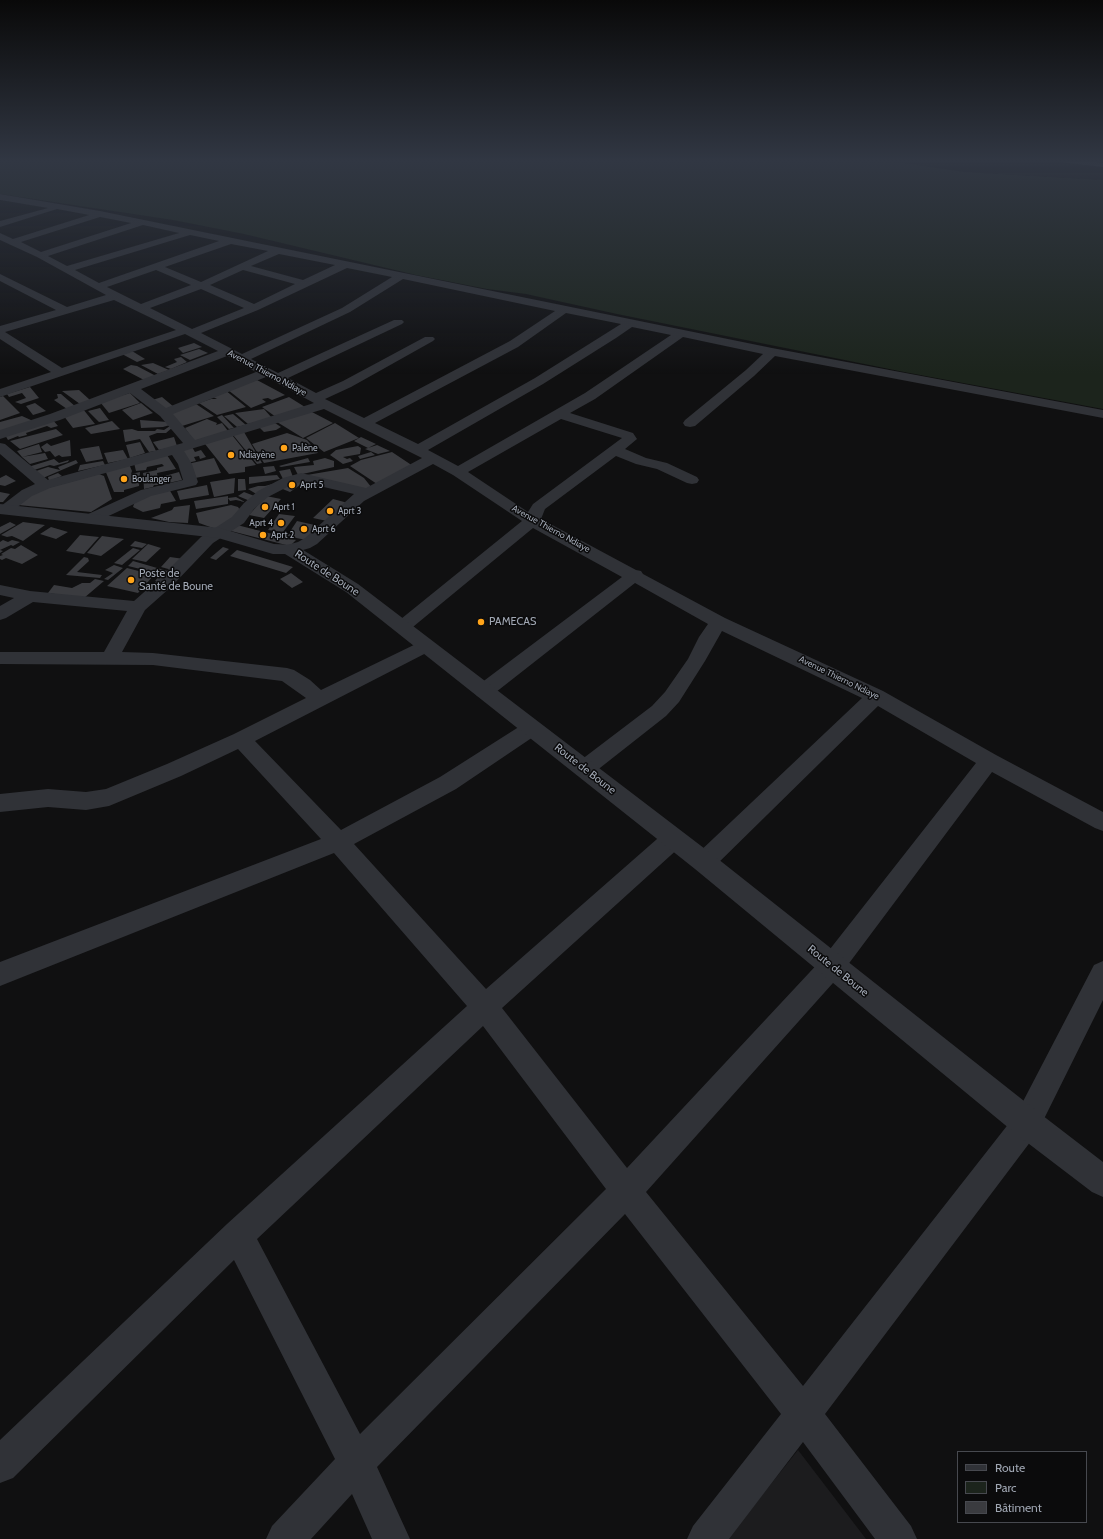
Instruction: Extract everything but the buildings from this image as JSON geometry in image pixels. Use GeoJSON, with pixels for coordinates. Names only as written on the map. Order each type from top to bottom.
{"type":"FeatureCollection","features":[{"type":"Feature","properties":{"kind":"street"},"geometry":{"type":"LineString","coordinates":[[7,243],[46,231]]}},
{"type":"Feature","properties":{"kind":"street"},"geometry":{"type":"LineString","coordinates":[[40,255],[116,231]]}},
{"type":"Feature","properties":{"kind":"street"},"geometry":{"type":"LineString","coordinates":[[179,231],[400,277],[631,322],[680,334],[1103,414]]}},
{"type":"Feature","properties":{"kind":"street"},"geometry":{"type":"LineString","coordinates":[[66,269],[190,233]]}},
{"type":"Feature","properties":{"kind":"street"},"geometry":{"type":"LineString","coordinates":[[98,287],[228,241]]}},
{"type":"Feature","properties":{"kind":"street","name":"Avenue Thierno Ndiaye"},"geometry":{"type":"LineString","coordinates":[[7,243],[40,255],[115,296],[189,332],[320,401],[418,450],[458,472],[532,521],[635,575],[719,622],[876,696],[989,761],[1103,822]]}},
{"type":"Feature","properties":{"kind":"street"},"geometry":{"type":"LineString","coordinates":[[141,308],[202,285],[277,251]]}},
{"type":"Feature","properties":{"kind":"street"},"geometry":{"type":"LineString","coordinates":[[0,393],[189,332],[254,308],[344,265]]}},
{"type":"Feature","properties":{"kind":"street"},"geometry":{"type":"LineString","coordinates":[[157,267],[254,308]]}},
{"type":"Feature","properties":{"kind":"street"},"geometry":{"type":"LineString","coordinates":[[242,267],[305,284]]}},
{"type":"Feature","properties":{"kind":"street"},"geometry":{"type":"LineString","coordinates":[[0,277],[67,311]]}},
{"type":"Feature","properties":{"kind":"street"},"geometry":{"type":"LineString","coordinates":[[0,435],[55,417],[132,388],[234,356],[307,329],[346,310],[400,277]]}},
{"type":"Feature","properties":{"kind":"street"},"geometry":{"type":"LineString","coordinates":[[1,335],[67,311],[115,296]]}},
{"type":"Feature","properties":{"kind":"street"},"geometry":{"type":"LineString","coordinates":[[365,423],[514,344],[564,310]]}},
{"type":"Feature","properties":{"kind":"street"},"geometry":{"type":"LineString","coordinates":[[165,413],[349,346],[398,322]]}},
{"type":"Feature","properties":{"kind":"street"},"geometry":{"type":"LineString","coordinates":[[418,450],[539,381],[631,322]]}},
{"type":"Feature","properties":{"kind":"street"},"geometry":{"type":"LineString","coordinates":[[307,329],[321,334]]}},
{"type":"Feature","properties":{"kind":"street"},"geometry":{"type":"LineString","coordinates":[[458,472],[560,414],[603,387],[680,334]]}},
{"type":"Feature","properties":{"kind":"street"},"geometry":{"type":"LineString","coordinates":[[1,335],[61,373]]}},
{"type":"Feature","properties":{"kind":"street"},"geometry":{"type":"LineString","coordinates":[[3,509],[27,493],[45,485],[192,445],[320,401],[429,339]]}},
{"type":"Feature","properties":{"kind":"street"},"geometry":{"type":"LineString","coordinates":[[335,340],[349,346]]}},
{"type":"Feature","properties":{"kind":"street"},"geometry":{"type":"LineString","coordinates":[[690,423],[750,373],[772,352]]}},
{"type":"Feature","properties":{"kind":"street"},"geometry":{"type":"LineString","coordinates":[[132,388],[165,413],[192,445]]}},
{"type":"Feature","properties":{"kind":"street"},"geometry":{"type":"LineString","coordinates":[[402,627],[532,521],[538,507],[615,450],[630,437],[560,414]]}},
{"type":"Feature","properties":{"kind":"street"},"geometry":{"type":"LineString","coordinates":[[0,447],[45,485]]}},
{"type":"Feature","properties":{"kind":"street"},"geometry":{"type":"LineString","coordinates":[[92,518],[146,493],[191,482],[185,464],[176,449]]}},
{"type":"Feature","properties":{"kind":"street"},"geometry":{"type":"LineString","coordinates":[[615,450],[641,461],[662,466],[692,480]]}},
{"type":"Feature","properties":{"kind":"street"},"geometry":{"type":"LineString","coordinates":[[289,549],[304,545],[311,541],[359,498],[433,458]]}},
{"type":"Feature","properties":{"kind":"street"},"geometry":{"type":"LineString","coordinates":[[110,658],[138,607],[165,583],[207,540],[238,520],[249,506],[263,494],[294,478],[306,478],[367,493]]}},
{"type":"Feature","properties":{"kind":"street","name":"Route de Boune"},"geometry":{"type":"LineString","coordinates":[[3,509],[220,533],[273,549],[289,549],[352,588],[704,862],[1027,1123],[1103,1181]]}},
{"type":"Feature","properties":{"kind":"street"},"geometry":{"type":"LineString","coordinates":[[484,691],[635,575]]}},
{"type":"Feature","properties":{"kind":"street"},"geometry":{"type":"LineString","coordinates":[[0,590],[30,596],[138,607]]}},
{"type":"Feature","properties":{"kind":"street"},"geometry":{"type":"LineString","coordinates":[[0,614],[30,596]]}},
{"type":"Feature","properties":{"kind":"street"},"geometry":{"type":"LineString","coordinates":[[584,769],[659,711],[672,697],[696,661],[708,637],[719,622]]}},
{"type":"Feature","properties":{"kind":"street"},"geometry":{"type":"LineString","coordinates":[[0,803],[48,798],[86,801],[109,797],[241,740],[426,646]]}},
{"type":"Feature","properties":{"kind":"street"},"geometry":{"type":"LineString","coordinates":[[0,658],[153,659],[287,675],[303,685],[319,700]]}},
{"type":"Feature","properties":{"kind":"street"},"geometry":{"type":"LineString","coordinates":[[704,862],[876,696]]}},
{"type":"Feature","properties":{"kind":"street"},"geometry":{"type":"LineString","coordinates":[[0,974],[338,842],[448,783],[532,728]]}},
{"type":"Feature","properties":{"kind":"street"},"geometry":{"type":"LineString","coordinates":[[241,740],[338,842],[485,1007],[626,1191],[803,1414],[898,1539]]}},
{"type":"Feature","properties":{"kind":"street"},"geometry":{"type":"LineString","coordinates":[[285,1539],[356,1463],[626,1191],[832,966],[989,761]]}},
{"type":"Feature","properties":{"kind":"street"},"geometry":{"type":"LineString","coordinates":[[0,1464],[238,1235],[485,1007],[673,839]]}},
{"type":"Feature","properties":{"kind":"street"},"geometry":{"type":"LineString","coordinates":[[706,1539],[1027,1123],[1103,972]]}},
{"type":"Feature","properties":{"kind":"street"},"geometry":{"type":"LineString","coordinates":[[238,1235],[356,1463],[391,1539]]}},
{"type":"Feature","properties":{"kind":"shaded area"},"geometry":{"type":"Polygon","coordinates":[[[798,1450],[866,1539],[727,1539],[798,1450]]]}},
{"type":"Feature","properties":{"kind":"green space"},"geometry":{"type":"Polygon","coordinates":[[[228,231],[1103,231],[1103,409],[904,372],[526,294],[487,289],[416,275],[228,231]]]}},
{"type":"Feature","properties":{"kind":"place","name":"Palène"},"geometry":{"type":"Point","coordinates":[284,448]}},
{"type":"Feature","properties":{"kind":"place","name":"Ndiayène"},"geometry":{"type":"Point","coordinates":[231,455]}},
{"type":"Feature","properties":{"kind":"place","name":"Boulanger"},"geometry":{"type":"Point","coordinates":[124,479]}},
{"type":"Feature","properties":{"kind":"place","name":"Aprt 5"},"geometry":{"type":"Point","coordinates":[292,485]}},
{"type":"Feature","properties":{"kind":"place","name":"Aprt 1"},"geometry":{"type":"Point","coordinates":[265,507]}},
{"type":"Feature","properties":{"kind":"place","name":"Aprt 3"},"geometry":{"type":"Point","coordinates":[330,511]}},
{"type":"Feature","properties":{"kind":"place","name":"Aprt 4"},"geometry":{"type":"Point","coordinates":[281,523]}},
{"type":"Feature","properties":{"kind":"place","name":"Aprt 6"},"geometry":{"type":"Point","coordinates":[304,529]}},
{"type":"Feature","properties":{"kind":"place","name":"Aprt 2"},"geometry":{"type":"Point","coordinates":[263,535]}},
{"type":"Feature","properties":{"kind":"place","name":"Poste de Santé de Boune"},"geometry":{"type":"Point","coordinates":[131,580]}},
{"type":"Feature","properties":{"kind":"place","name":"PAMECAS"},"geometry":{"type":"Point","coordinates":[481,622]}}]}
